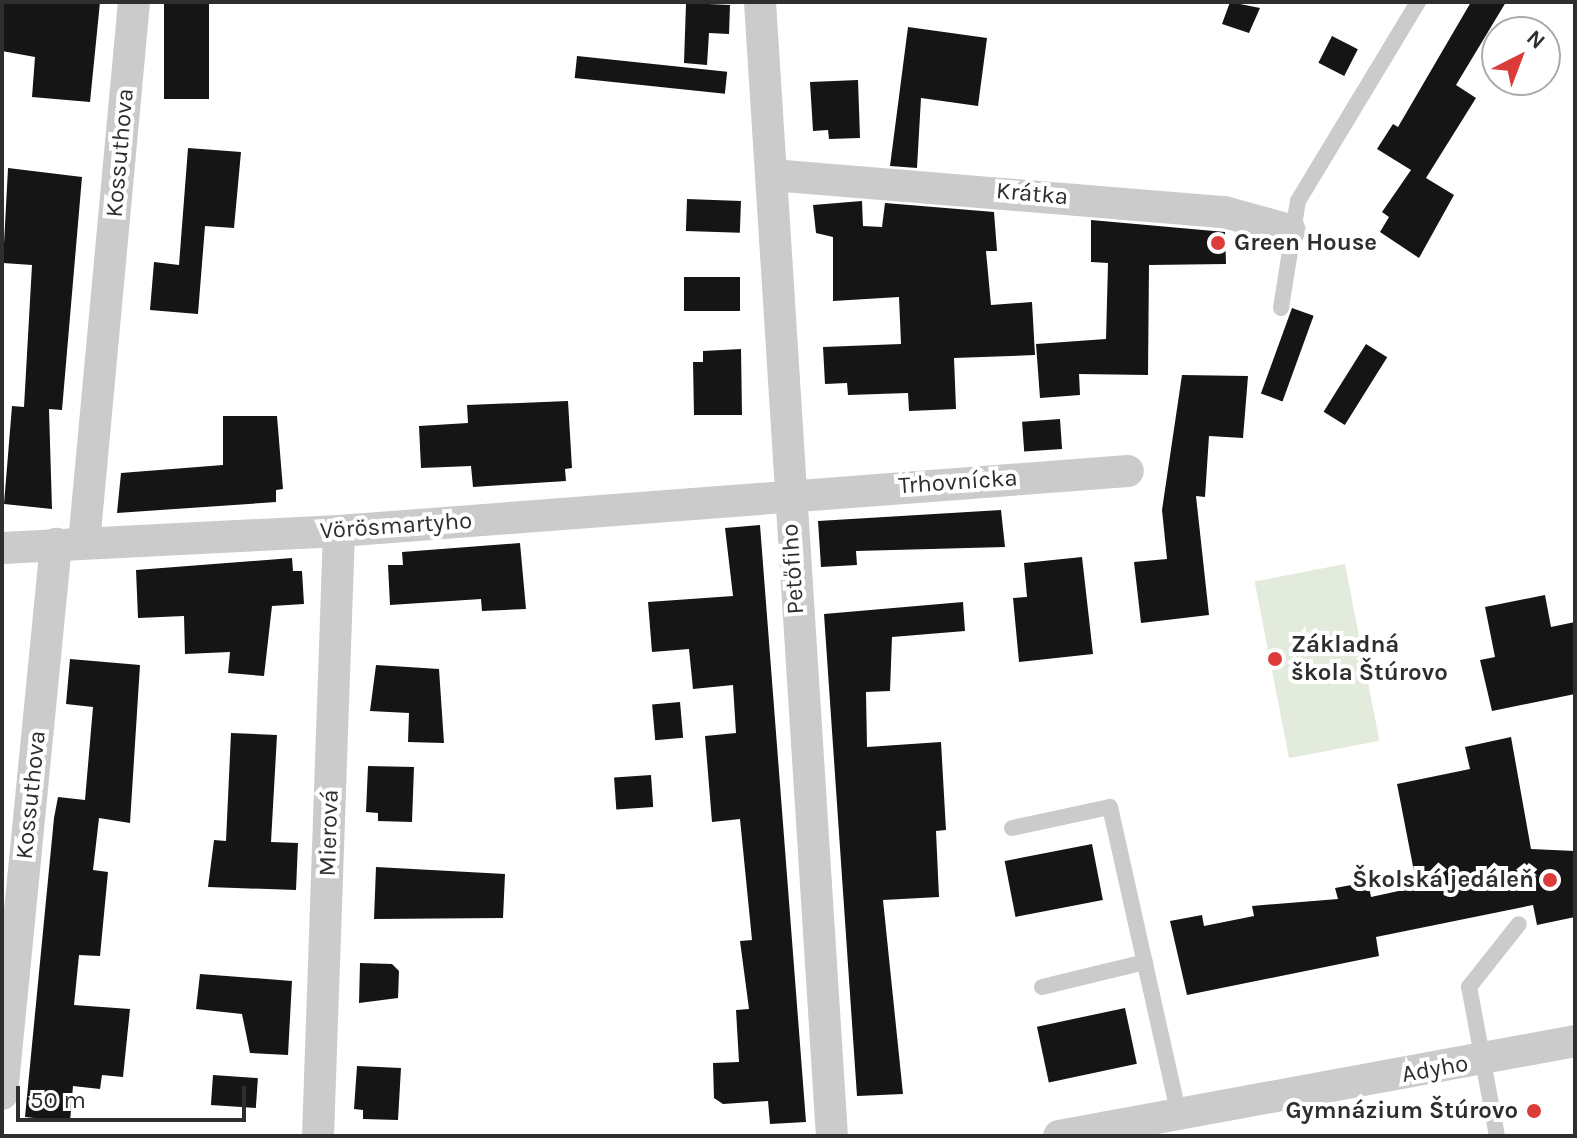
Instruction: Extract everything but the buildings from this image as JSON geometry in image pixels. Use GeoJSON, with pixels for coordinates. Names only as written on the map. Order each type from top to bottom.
{"type":"FeatureCollection","features":[{"type":"Feature","properties":{"kind":"street","name":"Kossuthova"},"geometry":{"type":"LineString","coordinates":[[2,1094],[134,2]]}},
{"type":"Feature","properties":{"kind":"street","name":"Petőfiho"},"geometry":{"type":"LineString","coordinates":[[760,2],[788,493],[832,1136]]}},
{"type":"Feature","properties":{"kind":"street","name":"Krátka"},"geometry":{"type":"LineString","coordinates":[[772,175],[1224,212],[1290,230]]}},
{"type":"Feature","properties":{"kind":"street","name":"Trhovnícka"},"geometry":{"type":"LineString","coordinates":[[788,493],[1128,471]]}},
{"type":"Feature","properties":{"kind":"street","name":"Vörösmartyho"},"geometry":{"type":"LineString","coordinates":[[2,548],[339,531],[788,493]]}},
{"type":"Feature","properties":{"kind":"street","name":"Mierová"},"geometry":{"type":"LineString","coordinates":[[318,1136],[339,531]]}},
{"type":"Feature","properties":{"kind":"street","name":"Adyho"},"geometry":{"type":"LineString","coordinates":[[1059,1136],[1482,1061],[1575,1041]]}},
{"type":"Feature","properties":{"kind":"lane"},"geometry":{"type":"LineString","coordinates":[[1281,308],[1290,230],[1298,201],[1418,2]]}},
{"type":"Feature","properties":{"kind":"lane"},"geometry":{"type":"LineString","coordinates":[[1012,828],[1110,807],[1179,1116]]}},
{"type":"Feature","properties":{"kind":"lane"},"geometry":{"type":"LineString","coordinates":[[1497,1136],[1469,987],[1519,924]]}},
{"type":"Feature","properties":{"kind":"lane"},"geometry":{"type":"LineString","coordinates":[[1042,987],[1145,962]]}},
{"type":"Feature","properties":{"kind":"green space"},"geometry":{"type":"Polygon","coordinates":[[[1345,564],[1379,741],[1289,758],[1255,582],[1345,564]]]}},
{"type":"Feature","properties":{"kind":"place","name":"Green House"},"geometry":{"type":"Point","coordinates":[1218,243]}},
{"type":"Feature","properties":{"kind":"place","name":"Základná škola Štúrovo"},"geometry":{"type":"Point","coordinates":[1275,659]}},
{"type":"Feature","properties":{"kind":"place","name":"Školská jedáleň"},"geometry":{"type":"Point","coordinates":[1550,880]}},
{"type":"Feature","properties":{"kind":"place","name":"Gymnázium Štúrovo"},"geometry":{"type":"Point","coordinates":[1534,1111]}}]}
